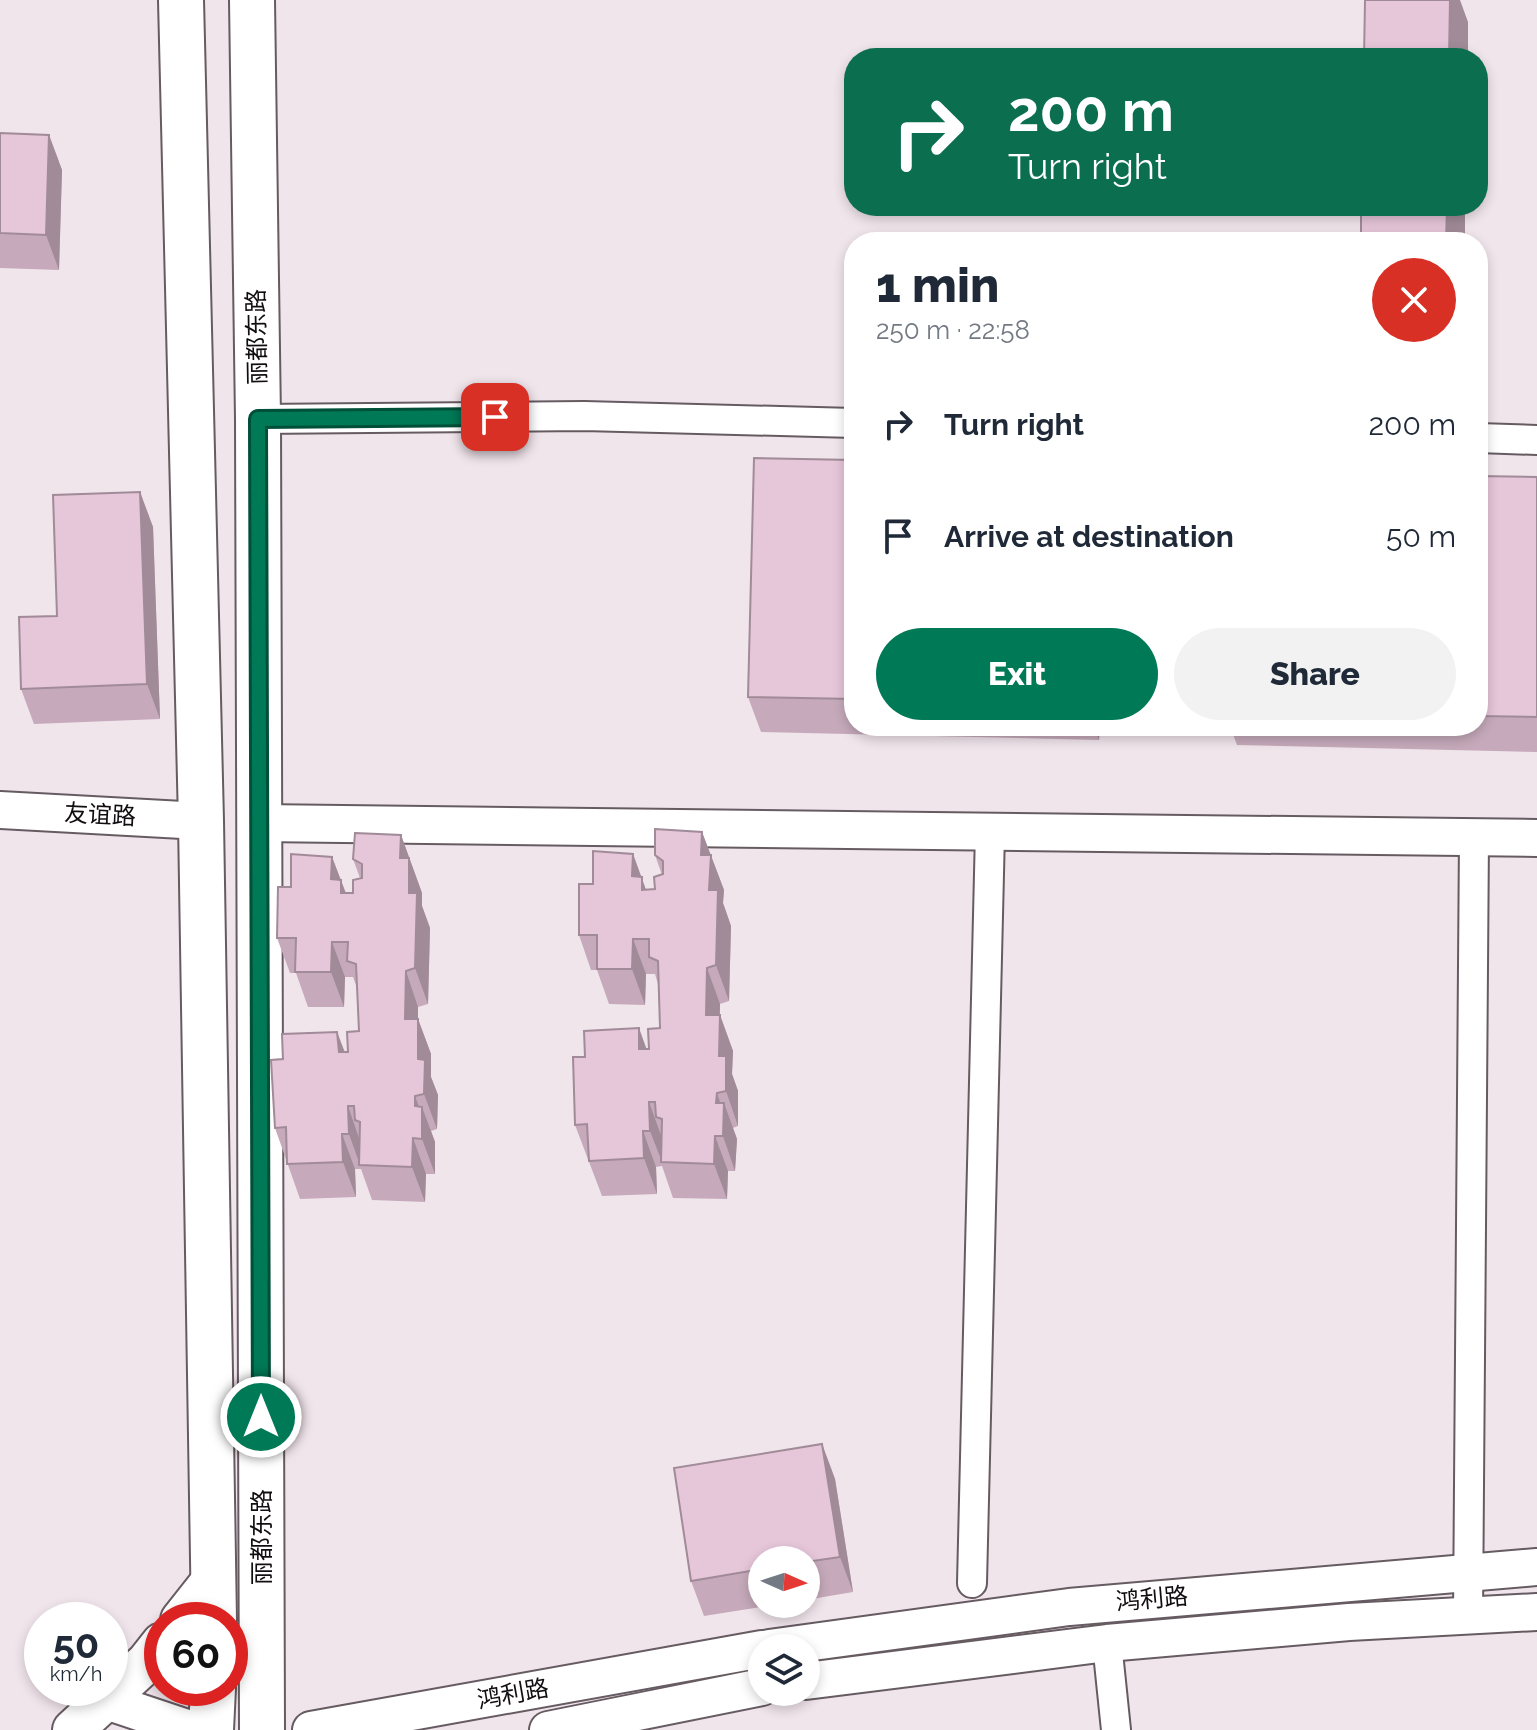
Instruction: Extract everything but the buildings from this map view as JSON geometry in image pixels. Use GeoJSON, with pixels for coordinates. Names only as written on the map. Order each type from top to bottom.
{"type":"FeatureCollection","features":[{"type":"Feature","properties":{"kind":"main road","name":"丽都东路"},"geometry":{"type":"LineString","coordinates":[[180,2],[201,821],[214,1602]]}},
{"type":"Feature","properties":{"kind":"main road","name":"丽都东路"},"geometry":{"type":"LineString","coordinates":[[260,9],[258,419],[262,1730]]}},
{"type":"Feature","properties":{"kind":"main road"},"geometry":{"type":"LineString","coordinates":[[195,1602],[215,1577]]}},
{"type":"Feature","properties":{"kind":"main road"},"geometry":{"type":"LineString","coordinates":[[128,1680],[144,1665]]}},
{"type":"Feature","properties":{"kind":"main road"},"geometry":{"type":"LineString","coordinates":[[73,1730],[100,1706]]}},
{"type":"Feature","properties":{"kind":"main road"},"geometry":{"type":"LineString","coordinates":[[211,1730],[212,1706]]}},
{"type":"Feature","properties":{"kind":"street"},"geometry":{"type":"LineString","coordinates":[[258,419],[584,416],[844,423]]}},
{"type":"Feature","properties":{"kind":"street"},"geometry":{"type":"LineString","coordinates":[[1488,438],[1537,440]]}},
{"type":"Feature","properties":{"kind":"street","name":"友谊路"},"geometry":{"type":"LineString","coordinates":[[0,810],[201,821]]}},
{"type":"Feature","properties":{"kind":"street"},"geometry":{"type":"LineString","coordinates":[[259,823],[1537,838]]}},
{"type":"Feature","properties":{"kind":"street"},"geometry":{"type":"LineString","coordinates":[[972,1583],[990,832]]}},
{"type":"Feature","properties":{"kind":"street"},"geometry":{"type":"LineString","coordinates":[[1468,1616],[1474,837]]}},
{"type":"Feature","properties":{"kind":"street","name":"鸿利路"},"geometry":{"type":"LineString","coordinates":[[820,1641],[1069,1607],[1537,1567]]}},
{"type":"Feature","properties":{"kind":"street","name":"鸿利路"},"geometry":{"type":"LineString","coordinates":[[820,1679],[1107,1643],[1349,1622],[1537,1612]]}},
{"type":"Feature","properties":{"kind":"street"},"geometry":{"type":"LineString","coordinates":[[1107,1643],[1116,1730]]}},
{"type":"Feature","properties":{"kind":"street","name":"鸿利路"},"geometry":{"type":"LineString","coordinates":[[311,1730],[748,1652]]}},
{"type":"Feature","properties":{"kind":"street","name":"鸿利路"},"geometry":{"type":"LineString","coordinates":[[548,1730],[748,1690]]}},
{"type":"Feature","properties":{"kind":"street"},"geometry":{"type":"LineString","coordinates":[[121,1706],[193,1730]]}},
{"type":"Feature","properties":{"kind":"route"},"geometry":{"type":"LineString","coordinates":[[261,1417],[258,419],[495,417]]}}]}
